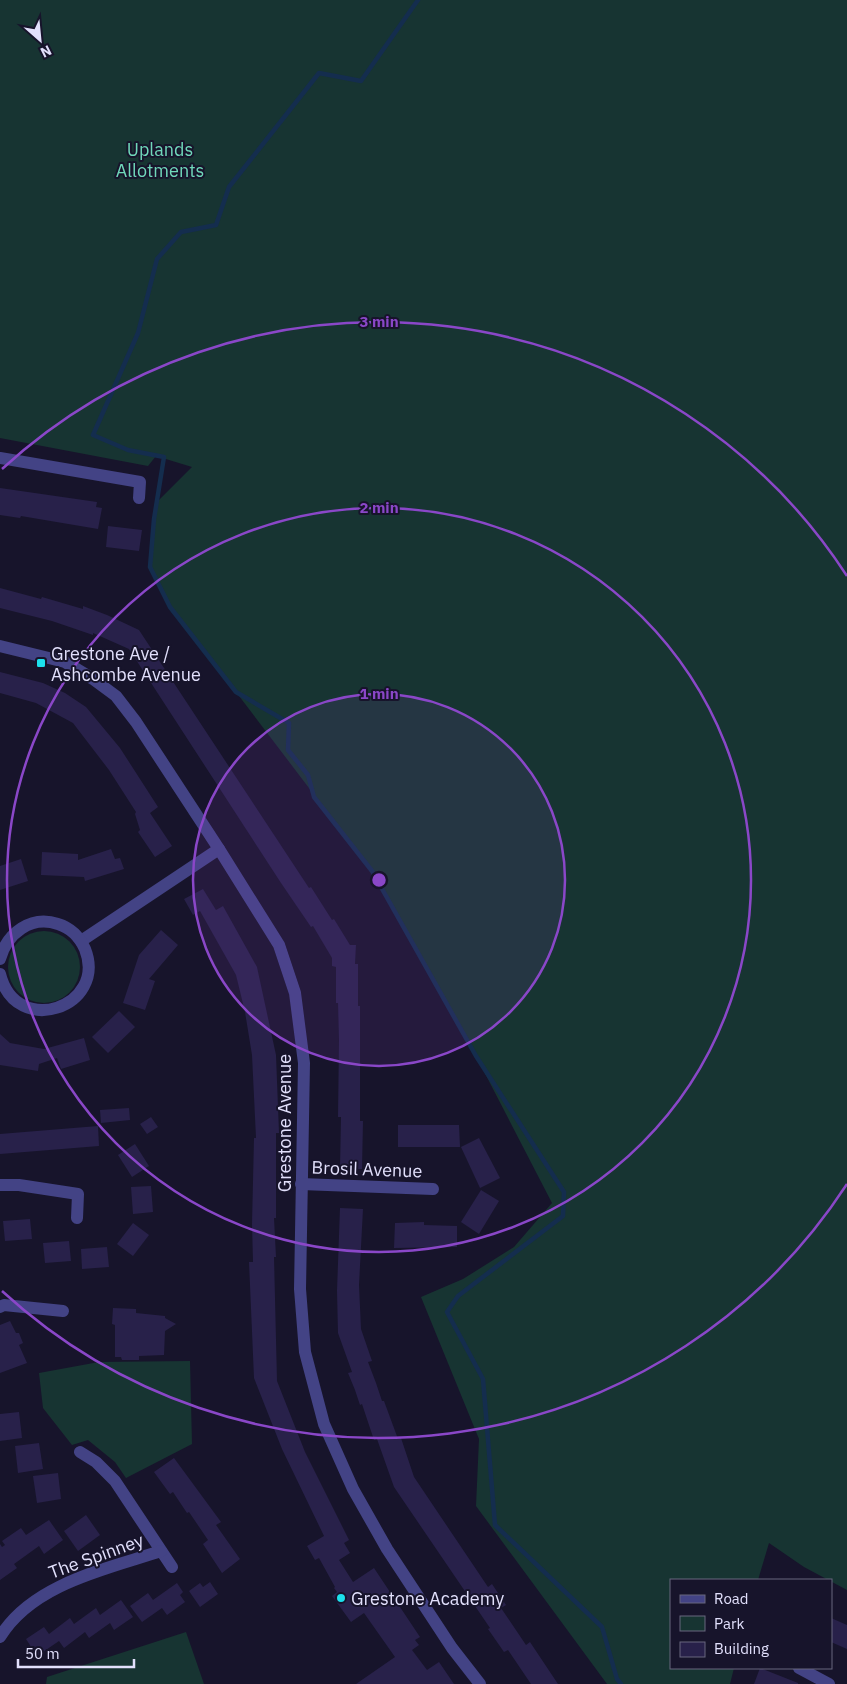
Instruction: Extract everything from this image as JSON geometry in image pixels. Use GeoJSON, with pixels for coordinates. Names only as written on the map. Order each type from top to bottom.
{"type":"FeatureCollection","features":[{"type":"Feature","properties":{"kind":"street"},"geometry":{"type":"LineString","coordinates":[[0,458],[140,482],[139,498]]}},
{"type":"Feature","properties":{"kind":"street","name":"Grestone Avenue"},"geometry":{"type":"LineString","coordinates":[[0,646],[65,662],[116,696],[136,722],[219,849],[279,946],[295,993],[304,1063],[300,1289],[305,1352],[324,1424],[353,1490],[387,1549],[452,1648],[480,1684]]}},
{"type":"Feature","properties":{"kind":"street"},"geometry":{"type":"LineString","coordinates":[[81,941],[219,849]]}},
{"type":"Feature","properties":{"kind":"street"},"geometry":{"type":"LineString","coordinates":[[0,959],[8,940],[16,932],[36,922],[47,922],[58,924],[68,929],[81,941],[87,956],[88,967],[87,978],[83,988],[76,997],[57,1009],[46,1011],[24,1006],[15,1000],[8,992],[0,974]]}},
{"type":"Feature","properties":{"kind":"street","name":"Brosil Avenue"},"geometry":{"type":"LineString","coordinates":[[301,1184],[433,1189]]}},
{"type":"Feature","properties":{"kind":"street"},"geometry":{"type":"LineString","coordinates":[[0,1185],[19,1185],[78,1194],[76,1218]]}},
{"type":"Feature","properties":{"kind":"street"},"geometry":{"type":"LineString","coordinates":[[0,1307],[4,1305],[62,1311]]}},
{"type":"Feature","properties":{"kind":"street","name":"The Spinney"},"geometry":{"type":"LineString","coordinates":[[80,1452],[96,1462],[115,1482],[172,1567]]}},
{"type":"Feature","properties":{"kind":"street","name":"The Spinney"},"geometry":{"type":"LineString","coordinates":[[0,1636],[7,1624],[26,1606],[49,1592],[87,1574],[161,1551]]}},
{"type":"Feature","properties":{"kind":"street"},"geometry":{"type":"LineString","coordinates":[[804,1675],[829,1684]]}},
{"type":"Feature","properties":{"kind":"green space","name":"Uplands Allotments"},"geometry":{"type":"Polygon","coordinates":[[[0,0],[847,0],[847,1590],[832,1582],[832,1579],[826,1579],[804,1567],[769,1543],[758,1579],[670,1579],[670,1669],[734,1669],[730,1684],[607,1684],[476,1506],[479,1439],[421,1297],[463,1279],[514,1247],[552,1203],[476,1056],[372,871],[170,607],[150,567],[157,502],[192,467],[156,456],[148,466],[0,438],[0,0]]]}},
{"type":"Feature","properties":{"kind":"green space"},"geometry":{"type":"Polygon","coordinates":[[[44,931],[64,937],[74,947],[80,967],[74,987],[64,997],[44,1003],[24,997],[14,987],[8,967],[14,947],[24,937],[44,931]]]}},
{"type":"Feature","properties":{"kind":"green space"},"geometry":{"type":"Polygon","coordinates":[[[190,1361],[192,1444],[126,1478],[115,1462],[88,1440],[72,1445],[43,1408],[39,1373],[99,1362],[190,1361]]]}},
{"type":"Feature","properties":{"kind":"green space"},"geometry":{"type":"Polygon","coordinates":[[[186,1632],[204,1684],[46,1684],[47,1677],[186,1632]]]}},
{"type":"Feature","properties":{"kind":"building"},"geometry":{"type":"Polygon","coordinates":[[[0,488],[97,502],[96,507],[102,508],[98,529],[21,516],[20,518],[0,515],[0,488]]]}},
{"type":"Feature","properties":{"kind":"building"},"geometry":{"type":"Polygon","coordinates":[[[108,526],[142,530],[139,551],[106,547],[108,526]]]}},
{"type":"Feature","properties":{"kind":"building"},"geometry":{"type":"Polygon","coordinates":[[[0,588],[41,599],[42,597],[83,609],[83,606],[139,630],[309,888],[311,887],[350,945],[356,945],[355,964],[358,964],[358,1006],[360,1006],[360,1121],[363,1121],[362,1169],[340,1169],[341,1117],[338,1117],[339,1040],[336,967],[332,966],[332,958],[313,926],[311,927],[281,883],[129,649],[93,633],[93,635],[52,621],[0,608],[0,588]]]}},
{"type":"Feature","properties":{"kind":"building"},"geometry":{"type":"Polygon","coordinates":[[[0,672],[43,683],[65,693],[86,707],[120,748],[158,807],[150,813],[172,846],[155,857],[138,832],[140,830],[136,812],[109,770],[73,723],[36,703],[0,693],[0,672]]]}},
{"type":"Feature","properties":{"kind":"building"},"geometry":{"type":"Polygon","coordinates":[[[111,849],[115,859],[120,858],[124,869],[85,881],[84,877],[41,875],[42,852],[78,854],[78,860],[111,849]]]}},
{"type":"Feature","properties":{"kind":"building"},"geometry":{"type":"Polygon","coordinates":[[[21,859],[28,881],[0,890],[0,866],[21,859]]]}},
{"type":"Feature","properties":{"kind":"building"},"geometry":{"type":"Polygon","coordinates":[[[203,889],[216,910],[223,906],[257,967],[276,1055],[279,1133],[276,1133],[276,1218],[274,1218],[277,1381],[305,1452],[349,1540],[344,1543],[350,1553],[339,1560],[353,1582],[374,1568],[420,1637],[415,1640],[419,1645],[412,1650],[427,1670],[439,1662],[454,1684],[356,1684],[395,1657],[364,1613],[351,1622],[332,1596],[337,1592],[319,1558],[315,1560],[307,1546],[324,1536],[282,1449],[254,1378],[249,1262],[253,1262],[254,1138],[256,1138],[252,1055],[245,1012],[236,975],[200,911],[193,915],[184,899],[203,889]]]}},
{"type":"Feature","properties":{"kind":"building"},"geometry":{"type":"Polygon","coordinates":[[[161,930],[178,945],[149,979],[155,981],[145,1010],[123,1003],[139,955],[161,930]]]}},
{"type":"Feature","properties":{"kind":"building"},"geometry":{"type":"Polygon","coordinates":[[[119,1011],[135,1027],[108,1053],[92,1037],[119,1011]]]}},
{"type":"Feature","properties":{"kind":"building"},"geometry":{"type":"Polygon","coordinates":[[[0,1034],[10,1043],[44,1049],[84,1038],[90,1060],[61,1069],[57,1058],[39,1064],[38,1071],[0,1065],[0,1034]]]}},
{"type":"Feature","properties":{"kind":"building"},"geometry":{"type":"Polygon","coordinates":[[[129,1108],[130,1120],[101,1123],[100,1110],[129,1108]]]}},
{"type":"Feature","properties":{"kind":"building"},"geometry":{"type":"Polygon","coordinates":[[[151,1117],[158,1127],[147,1134],[140,1124],[151,1117]]]}},
{"type":"Feature","properties":{"kind":"building"},"geometry":{"type":"Polygon","coordinates":[[[398,1125],[459,1125],[460,1147],[398,1147],[398,1125]]]}},
{"type":"Feature","properties":{"kind":"building"},"geometry":{"type":"Polygon","coordinates":[[[98,1126],[99,1146],[0,1154],[0,1134],[98,1126]]]}},
{"type":"Feature","properties":{"kind":"building"},"geometry":{"type":"Polygon","coordinates":[[[479,1138],[500,1178],[480,1188],[461,1147],[479,1138]]]}},
{"type":"Feature","properties":{"kind":"building"},"geometry":{"type":"Polygon","coordinates":[[[135,1144],[149,1166],[132,1177],[118,1155],[135,1144]]]}},
{"type":"Feature","properties":{"kind":"building"},"geometry":{"type":"Polygon","coordinates":[[[151,1186],[153,1212],[133,1214],[131,1187],[151,1186]]]}},
{"type":"Feature","properties":{"kind":"building"},"geometry":{"type":"Polygon","coordinates":[[[481,1190],[499,1201],[479,1234],[461,1222],[481,1190]]]}},
{"type":"Feature","properties":{"kind":"building"},"geometry":{"type":"Polygon","coordinates":[[[340,1208],[363,1209],[359,1285],[361,1329],[372,1361],[368,1362],[398,1439],[401,1438],[414,1477],[488,1587],[492,1584],[506,1605],[501,1608],[526,1645],[530,1642],[558,1684],[531,1684],[508,1650],[504,1652],[488,1629],[490,1628],[394,1487],[377,1439],[374,1440],[362,1404],[360,1405],[348,1373],[352,1372],[338,1333],[337,1291],[340,1208]]]}},
{"type":"Feature","properties":{"kind":"building"},"geometry":{"type":"Polygon","coordinates":[[[30,1219],[32,1239],[5,1241],[3,1221],[30,1219]]]}},
{"type":"Feature","properties":{"kind":"building"},"geometry":{"type":"Polygon","coordinates":[[[424,1222],[424,1225],[457,1226],[457,1247],[394,1248],[395,1223],[424,1222]]]}},
{"type":"Feature","properties":{"kind":"building"},"geometry":{"type":"Polygon","coordinates":[[[133,1223],[149,1235],[133,1256],[117,1244],[133,1223]]]}},
{"type":"Feature","properties":{"kind":"building"},"geometry":{"type":"Polygon","coordinates":[[[69,1241],[71,1261],[45,1263],[43,1243],[69,1241]]]}},
{"type":"Feature","properties":{"kind":"building"},"geometry":{"type":"Polygon","coordinates":[[[107,1247],[109,1267],[82,1269],[81,1249],[107,1247]]]}},
{"type":"Feature","properties":{"kind":"building"},"geometry":{"type":"Polygon","coordinates":[[[113,1308],[136,1309],[136,1313],[165,1316],[165,1318],[176,1324],[165,1331],[164,1355],[139,1356],[139,1360],[122,1360],[121,1357],[115,1357],[115,1325],[112,1324],[113,1308]]]}},
{"type":"Feature","properties":{"kind":"building"},"geometry":{"type":"Polygon","coordinates":[[[10,1321],[16,1333],[19,1333],[23,1343],[19,1345],[27,1363],[0,1373],[0,1325],[10,1321]]]}},
{"type":"Feature","properties":{"kind":"building"},"geometry":{"type":"Polygon","coordinates":[[[19,1412],[22,1438],[0,1441],[0,1414],[19,1412]]]}},
{"type":"Feature","properties":{"kind":"building"},"geometry":{"type":"Polygon","coordinates":[[[39,1443],[43,1469],[18,1473],[15,1446],[39,1443]]]}},
{"type":"Feature","properties":{"kind":"building"},"geometry":{"type":"Polygon","coordinates":[[[174,1458],[221,1522],[216,1525],[240,1559],[222,1573],[203,1544],[208,1540],[189,1512],[187,1513],[173,1492],[170,1494],[154,1472],[174,1458]]]}},
{"type":"Feature","properties":{"kind":"building"},"geometry":{"type":"Polygon","coordinates":[[[58,1473],[61,1499],[37,1503],[33,1476],[58,1473]]]}},
{"type":"Feature","properties":{"kind":"building"},"geometry":{"type":"Polygon","coordinates":[[[86,1515],[100,1535],[78,1551],[64,1531],[86,1515]]]}},
{"type":"Feature","properties":{"kind":"building"},"geometry":{"type":"Polygon","coordinates":[[[49,1520],[63,1540],[44,1554],[39,1546],[14,1564],[17,1568],[0,1580],[0,1544],[2,1547],[5,1545],[2,1541],[21,1528],[26,1535],[49,1520]]]}},
{"type":"Feature","properties":{"kind":"building"},"geometry":{"type":"Polygon","coordinates":[[[210,1582],[218,1594],[200,1607],[189,1591],[200,1583],[203,1587],[210,1582]]]}},
{"type":"Feature","properties":{"kind":"building"},"geometry":{"type":"Polygon","coordinates":[[[177,1583],[183,1592],[180,1595],[185,1602],[167,1615],[162,1608],[142,1622],[130,1606],[148,1593],[153,1600],[177,1583]]]}},
{"type":"Feature","properties":{"kind":"building"},"geometry":{"type":"Polygon","coordinates":[[[121,1600],[133,1617],[114,1630],[110,1623],[89,1638],[85,1632],[64,1648],[59,1641],[37,1656],[26,1639],[44,1627],[49,1634],[70,1618],[74,1624],[96,1608],[100,1615],[121,1600]]]}},
{"type":"Feature","properties":{"kind":"building"},"geometry":{"type":"Polygon","coordinates":[[[832,1618],[847,1625],[847,1649],[832,1642],[832,1618]]]}},
{"type":"Feature","properties":{"kind":"building"},"geometry":{"type":"Polygon","coordinates":[[[760,1669],[798,1683],[798,1684],[754,1684],[760,1669]]]}},
{"type":"Feature","properties":{"kind":"waterway"},"geometry":{"type":"LineString","coordinates":[[418,0],[361,81],[319,73],[229,187],[216,225],[181,232],[157,259],[138,333],[93,435],[128,450],[164,457],[154,519],[150,567],[170,607],[236,692],[289,723],[288,750],[308,775],[314,797],[372,871],[476,1056],[564,1192],[563,1216],[458,1296],[447,1312],[483,1379],[495,1525],[602,1627],[617,1679],[621,1684]]}},
{"type":"Feature","properties":{"kind":"place","name":"Grestone Ave / Ashcombe Avenue"},"geometry":{"type":"Point","coordinates":[41,663]}},
{"type":"Feature","properties":{"kind":"place","name":"Grestone Academy"},"geometry":{"type":"Point","coordinates":[341,1598]}}]}
